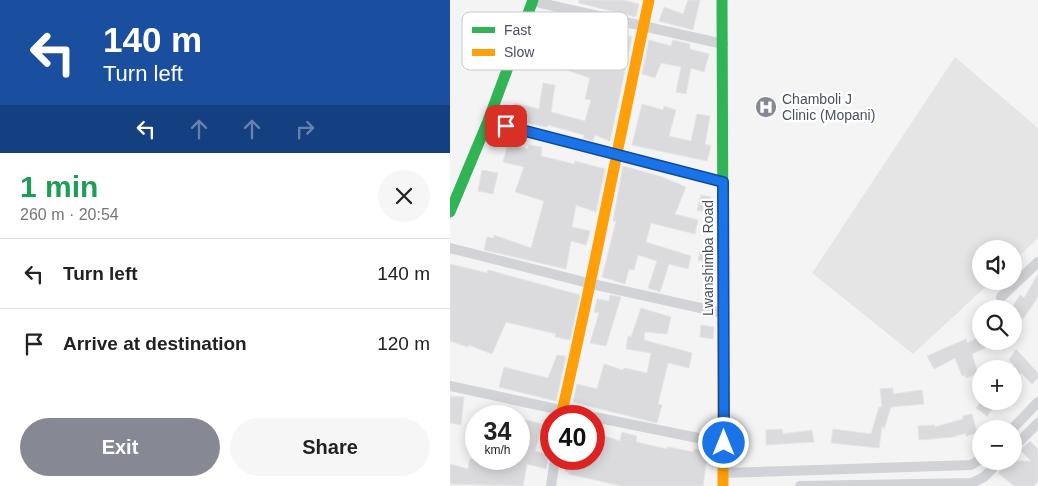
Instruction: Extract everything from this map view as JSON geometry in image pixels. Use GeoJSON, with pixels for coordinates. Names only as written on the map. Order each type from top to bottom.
{"type":"FeatureCollection","features":[{"type":"Feature","properties":{"kind":"street"},"geometry":{"type":"LineString","coordinates":[[563,405],[592,284],[616,155],[650,0]]}},
{"type":"Feature","properties":{"kind":"street","name":"Lwanshimba Road"},"geometry":{"type":"LineString","coordinates":[[722,0],[723,486]]}},
{"type":"Feature","properties":{"kind":"street"},"geometry":{"type":"LineString","coordinates":[[533,1],[582,12]]}},
{"type":"Feature","properties":{"kind":"street"},"geometry":{"type":"LineString","coordinates":[[628,22],[722,44]]}},
{"type":"Feature","properties":{"kind":"street"},"geometry":{"type":"LineString","coordinates":[[450,212],[507,70]]}},
{"type":"Feature","properties":{"kind":"street"},"geometry":{"type":"LineString","coordinates":[[488,121],[723,182]]}},
{"type":"Feature","properties":{"kind":"street"},"geometry":{"type":"LineString","coordinates":[[450,248],[592,284],[723,313]]}},
{"type":"Feature","properties":{"kind":"street"},"geometry":{"type":"LineString","coordinates":[[1001,297],[1038,262]]}},
{"type":"Feature","properties":{"kind":"street"},"geometry":{"type":"LineString","coordinates":[[450,386],[540,409]]}},
{"type":"Feature","properties":{"kind":"street"},"geometry":{"type":"LineString","coordinates":[[1021,420],[1038,402]]}},
{"type":"Feature","properties":{"kind":"street"},"geometry":{"type":"LineString","coordinates":[[605,419],[724,443]]}},
{"type":"Feature","properties":{"kind":"street"},"geometry":{"type":"LineString","coordinates":[[1022,439],[1038,423]]}},
{"type":"Feature","properties":{"kind":"street"},"geometry":{"type":"LineString","coordinates":[[723,473],[972,464]]}},
{"type":"Feature","properties":{"kind":"street"},"geometry":{"type":"LineString","coordinates":[[551,486],[553,470]]}},
{"type":"Feature","properties":{"kind":"street"},"geometry":{"type":"LineString","coordinates":[[800,486],[972,484],[991,470]]}},
{"type":"Feature","properties":{"kind":"shaded area"},"geometry":{"type":"Polygon","coordinates":[[[955,57],[1038,128],[1038,238],[1022,253],[1022,240],[972,240],[972,290],[982,290],[913,354],[812,273],[955,57]]]}},
{"type":"Feature","properties":{"kind":"building"},"geometry":{"type":"Polygon","coordinates":[[[579,0],[623,0],[639,4],[636,17],[628,15],[628,12],[616,12],[579,3],[579,0]]]}},
{"type":"Feature","properties":{"kind":"building"},"geometry":{"type":"Polygon","coordinates":[[[688,0],[700,0],[693,30],[659,21],[664,7],[683,14],[688,0]]]}},
{"type":"Feature","properties":{"kind":"building"},"geometry":{"type":"Polygon","coordinates":[[[628,36],[632,37],[628,56],[628,36]]]}},
{"type":"Feature","properties":{"kind":"building"},"geometry":{"type":"Polygon","coordinates":[[[649,40],[671,46],[673,40],[690,44],[690,49],[709,54],[704,72],[691,68],[686,94],[676,92],[681,67],[661,63],[655,78],[642,74],[649,40]]]}},
{"type":"Feature","properties":{"kind":"building"},"geometry":{"type":"Polygon","coordinates":[[[566,70],[625,70],[610,141],[595,135],[593,141],[583,138],[584,135],[548,125],[547,127],[510,120],[514,103],[539,109],[543,83],[555,85],[551,112],[585,121],[591,100],[585,99],[590,78],[566,70]]]}},
{"type":"Feature","properties":{"kind":"building"},"geometry":{"type":"Polygon","coordinates":[[[642,104],[663,110],[664,106],[676,110],[669,136],[691,141],[697,114],[710,116],[705,144],[711,146],[707,161],[632,145],[642,104]]]}},
{"type":"Feature","properties":{"kind":"building"},"geometry":{"type":"Polygon","coordinates":[[[508,144],[528,149],[529,145],[542,147],[541,156],[574,164],[575,161],[605,169],[596,212],[576,205],[572,227],[590,231],[586,245],[571,241],[566,269],[484,250],[487,237],[494,238],[494,235],[531,248],[544,201],[515,192],[524,167],[503,162],[508,144]]]}},
{"type":"Feature","properties":{"kind":"building"},"geometry":{"type":"Polygon","coordinates":[[[623,166],[662,177],[686,187],[675,214],[698,220],[695,234],[651,223],[646,242],[691,256],[688,269],[669,264],[660,292],[648,288],[657,261],[638,255],[634,270],[629,269],[625,284],[602,277],[616,221],[613,221],[623,166]]]}},
{"type":"Feature","properties":{"kind":"building"},"geometry":{"type":"Polygon","coordinates":[[[482,170],[498,173],[493,194],[478,191],[482,170]]]}},
{"type":"Feature","properties":{"kind":"building"},"geometry":{"type":"Polygon","coordinates":[[[701,195],[711,197],[707,212],[697,210],[701,195]]]}},
{"type":"Feature","properties":{"kind":"building"},"geometry":{"type":"Polygon","coordinates":[[[701,249],[713,252],[709,263],[698,260],[701,249]]]}},
{"type":"Feature","properties":{"kind":"building"},"geometry":{"type":"Polygon","coordinates":[[[450,264],[487,273],[488,270],[580,295],[570,340],[555,337],[556,334],[506,322],[492,354],[469,345],[468,347],[450,341],[450,264]]]}},
{"type":"Feature","properties":{"kind":"building"},"geometry":{"type":"Polygon","coordinates":[[[1038,274],[1038,297],[1023,319],[1022,300],[1017,300],[1020,295],[1024,298],[1038,274]]]}},
{"type":"Feature","properties":{"kind":"building"},"geometry":{"type":"Polygon","coordinates":[[[610,295],[621,297],[606,346],[590,343],[599,313],[594,312],[597,299],[609,301],[610,295]]]}},
{"type":"Feature","properties":{"kind":"building"},"geometry":{"type":"Polygon","coordinates":[[[641,308],[671,317],[667,334],[645,332],[644,340],[692,353],[689,368],[668,363],[658,404],[662,405],[657,423],[605,410],[605,405],[585,405],[573,402],[577,384],[597,389],[604,364],[623,370],[624,368],[647,373],[651,353],[626,349],[628,336],[631,337],[641,308]]]}},
{"type":"Feature","properties":{"kind":"building"},"geometry":{"type":"Polygon","coordinates":[[[701,325],[714,327],[713,339],[700,337],[701,325]]]}},
{"type":"Feature","properties":{"kind":"building"},"geometry":{"type":"Polygon","coordinates":[[[966,339],[967,343],[972,340],[972,350],[980,350],[972,354],[974,360],[972,360],[972,376],[966,378],[965,375],[962,376],[955,358],[934,369],[927,356],[966,339]]]}},
{"type":"Feature","properties":{"kind":"building"},"geometry":{"type":"Polygon","coordinates":[[[1017,350],[1038,373],[1038,378],[1032,384],[1022,374],[1022,360],[1009,360],[1017,350]]]}},
{"type":"Feature","properties":{"kind":"building"},"geometry":{"type":"Polygon","coordinates":[[[557,355],[566,356],[556,401],[499,387],[504,367],[548,378],[557,355]]]}},
{"type":"Feature","properties":{"kind":"building"},"geometry":{"type":"Polygon","coordinates":[[[893,388],[893,394],[922,390],[924,404],[891,407],[884,429],[882,426],[879,448],[831,443],[833,429],[871,434],[879,407],[882,407],[880,389],[893,388]]]}},
{"type":"Feature","properties":{"kind":"building"},"geometry":{"type":"Polygon","coordinates":[[[450,396],[464,397],[461,425],[450,423],[450,396]]]}},
{"type":"Feature","properties":{"kind":"building"},"geometry":{"type":"Polygon","coordinates":[[[979,410],[991,410],[987,416],[979,410]]]}},
{"type":"Feature","properties":{"kind":"building"},"geometry":{"type":"Polygon","coordinates":[[[972,414],[974,420],[972,420],[972,434],[966,436],[966,433],[953,437],[919,440],[918,426],[934,425],[935,427],[963,419],[963,416],[972,414]]]}},
{"type":"Feature","properties":{"kind":"building"},"geometry":{"type":"Polygon","coordinates":[[[530,421],[540,423],[535,451],[540,452],[540,467],[530,465],[530,421]]]}},
{"type":"Feature","properties":{"kind":"building"},"geometry":{"type":"Polygon","coordinates":[[[782,429],[783,434],[812,430],[814,442],[766,445],[766,430],[782,429]]]}},
{"type":"Feature","properties":{"kind":"building"},"geometry":{"type":"Polygon","coordinates":[[[622,432],[637,436],[636,442],[667,449],[668,447],[694,452],[694,449],[708,451],[703,486],[622,486],[568,474],[569,472],[565,471],[605,470],[605,436],[620,441],[622,432]]]}},
{"type":"Feature","properties":{"kind":"building"},"geometry":{"type":"Polygon","coordinates":[[[1030,441],[1038,449],[1038,481],[1034,486],[1014,486],[998,473],[1001,470],[1022,470],[1022,461],[1031,461],[1022,452],[1022,448],[1030,441]]]}},
{"type":"Feature","properties":{"kind":"building"},"geometry":{"type":"Polygon","coordinates":[[[450,464],[465,468],[465,470],[526,470],[523,486],[450,484],[450,464]]]}},
{"type":"Feature","properties":{"kind":"traffic: fast"},"geometry":{"type":"LineString","coordinates":[[529,12],[533,0]]}},
{"type":"Feature","properties":{"kind":"traffic: fast"},"geometry":{"type":"LineString","coordinates":[[722,0],[723,249]]}},
{"type":"Feature","properties":{"kind":"traffic: fast"},"geometry":{"type":"LineString","coordinates":[[450,212],[507,70]]}},
{"type":"Feature","properties":{"kind":"traffic: slow"},"geometry":{"type":"LineString","coordinates":[[563,405],[649,0]]}},
{"type":"Feature","properties":{"kind":"traffic: slow"},"geometry":{"type":"LineString","coordinates":[[723,249],[723,486]]}},
{"type":"Feature","properties":{"kind":"place","name":"Chamboli J Clinic (Mopani)"},"geometry":{"type":"Point","coordinates":[766,107]}},
{"type":"Feature","properties":{"kind":"route"},"geometry":{"type":"LineString","coordinates":[[506,126],[723,182],[724,443]]}}]}
